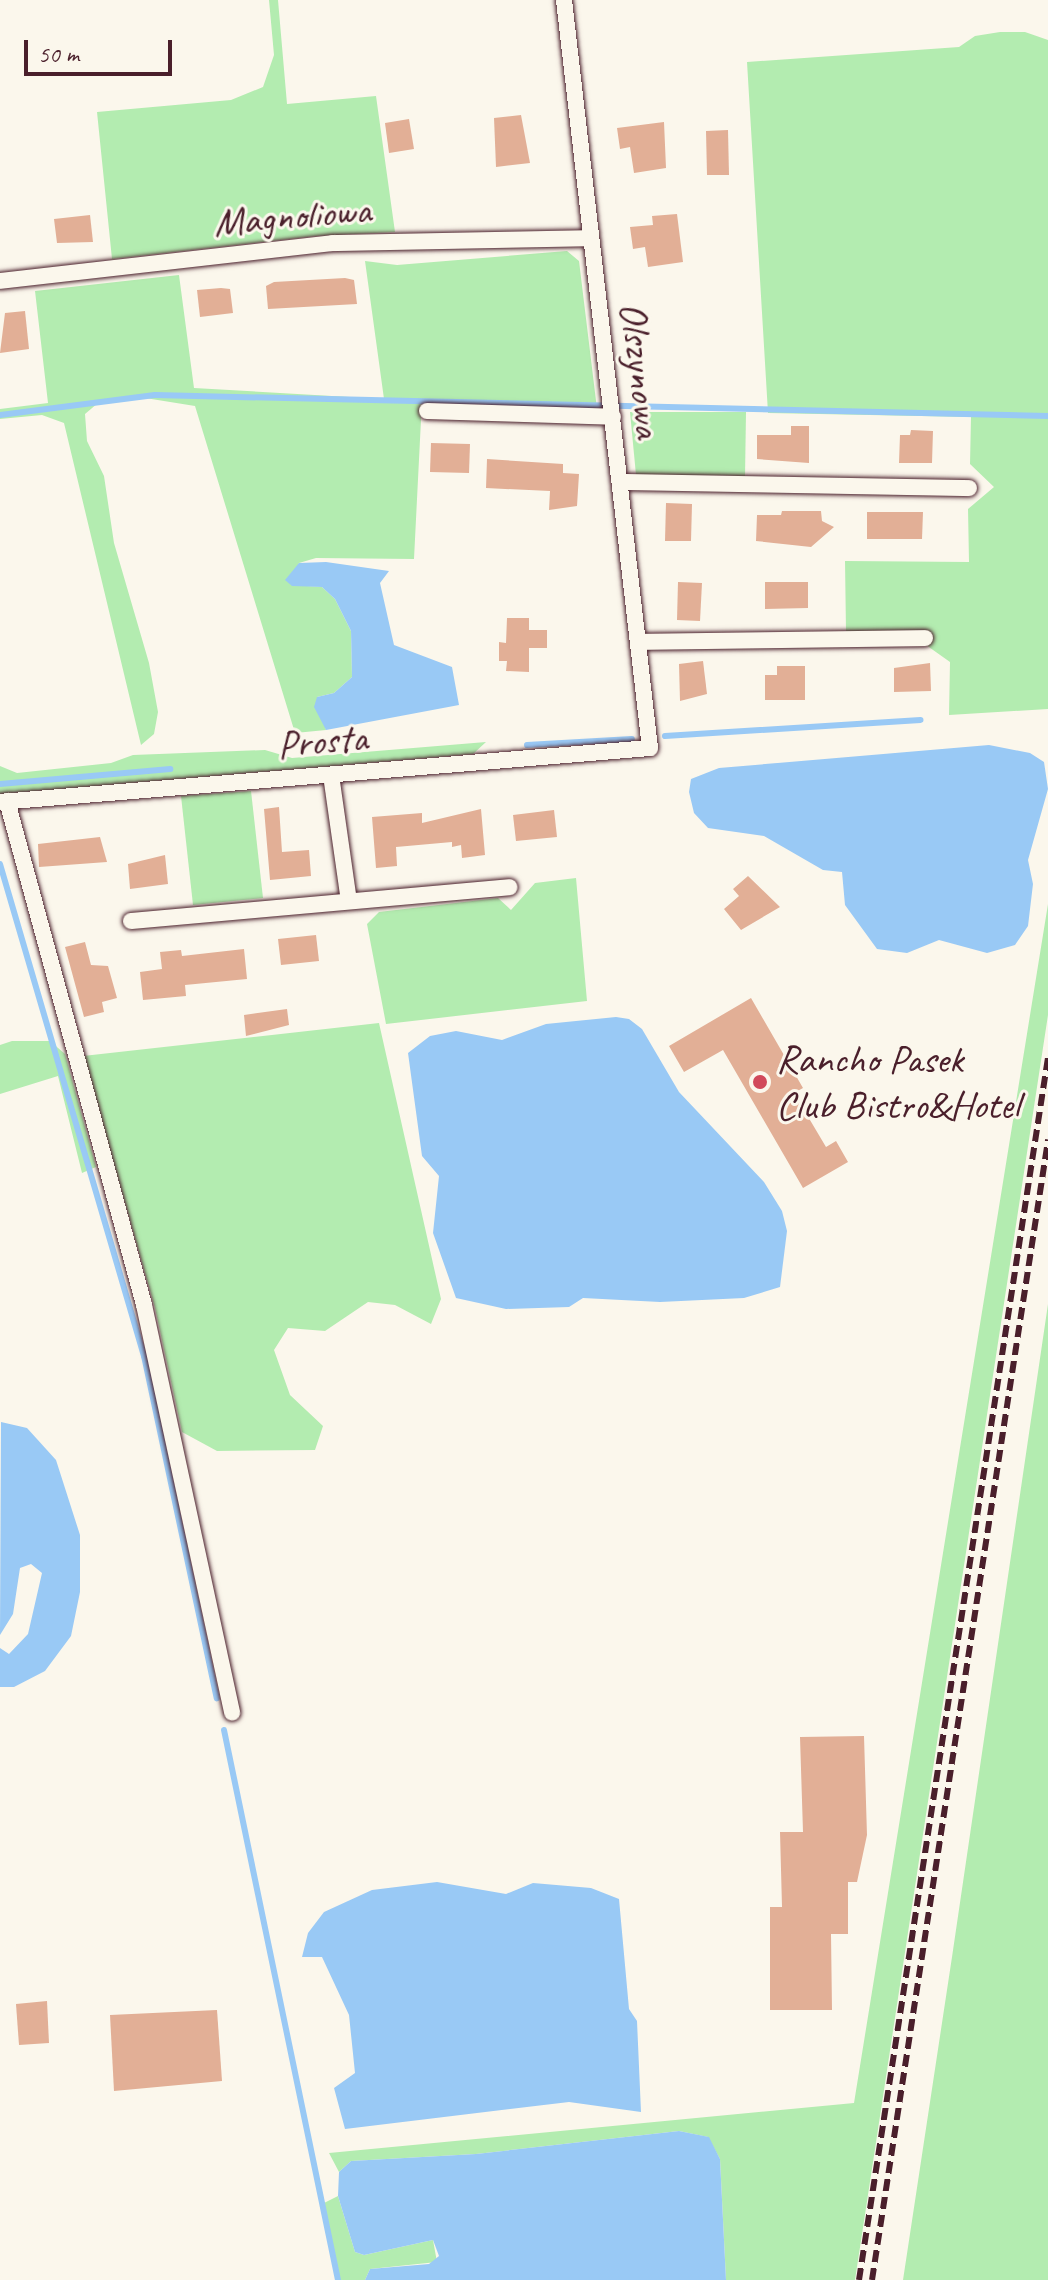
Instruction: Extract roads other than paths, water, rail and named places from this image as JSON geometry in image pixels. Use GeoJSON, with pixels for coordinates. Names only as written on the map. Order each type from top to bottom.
{"type":"FeatureCollection","features":[{"type":"Feature","properties":{"kind":"street","name":"Olszynowa"},"geometry":{"type":"LineString","coordinates":[[564,0],[650,748]]}},
{"type":"Feature","properties":{"kind":"street","name":"Magnoliowa"},"geometry":{"type":"LineString","coordinates":[[0,281],[333,243],[591,238]]}},
{"type":"Feature","properties":{"kind":"street"},"geometry":{"type":"LineString","coordinates":[[427,411],[612,410]]}},
{"type":"Feature","properties":{"kind":"street"},"geometry":{"type":"LineString","coordinates":[[620,482],[969,488]]}},
{"type":"Feature","properties":{"kind":"street"},"geometry":{"type":"LineString","coordinates":[[639,642],[925,638]]}},
{"type":"Feature","properties":{"kind":"street","name":"Prosta"},"geometry":{"type":"LineString","coordinates":[[4,801],[650,748]]}},
{"type":"Feature","properties":{"kind":"street"},"geometry":{"type":"LineString","coordinates":[[331,775],[349,901]]}},
{"type":"Feature","properties":{"kind":"street"},"geometry":{"type":"LineString","coordinates":[[4,801],[144,1305],[232,1713]]}},
{"type":"Feature","properties":{"kind":"street"},"geometry":{"type":"LineString","coordinates":[[131,921],[509,887]]}},
{"type":"Feature","properties":{"kind":"water"},"geometry":{"type":"Polygon","coordinates":[[[326,562],[389,571],[380,583],[394,645],[452,667],[459,705],[326,730],[314,707],[317,697],[334,693],[352,677],[351,631],[335,599],[322,587],[292,586],[285,580],[299,563],[326,562]]]}},
{"type":"Feature","properties":{"kind":"water"},"geometry":{"type":"Polygon","coordinates":[[[989,745],[1030,753],[1044,762],[1048,789],[1028,860],[1033,884],[1028,926],[1015,945],[987,953],[939,940],[907,953],[877,949],[845,905],[842,872],[823,870],[764,836],[708,828],[694,813],[689,792],[691,779],[719,768],[989,745]]]}},
{"type":"Feature","properties":{"kind":"water"},"geometry":{"type":"Polygon","coordinates":[[[616,1017],[629,1019],[642,1029],[679,1092],[764,1182],[782,1211],[787,1231],[780,1287],[744,1298],[660,1302],[583,1298],[569,1307],[506,1309],[456,1298],[433,1233],[439,1176],[422,1156],[408,1053],[430,1036],[456,1031],[502,1040],[546,1024],[616,1017]]]}},
{"type":"Feature","properties":{"kind":"water"},"geometry":{"type":"Polygon","coordinates":[[[1,1422],[27,1428],[56,1460],[80,1535],[80,1592],[71,1636],[45,1671],[14,1687],[0,1687],[0,1648],[9,1654],[28,1634],[42,1573],[31,1564],[20,1568],[13,1614],[0,1635],[1,1422]]]}},
{"type":"Feature","properties":{"kind":"water"},"geometry":{"type":"Polygon","coordinates":[[[437,1882],[506,1894],[533,1883],[591,1888],[619,1899],[629,2009],[637,2021],[641,2112],[569,2102],[345,2129],[334,2088],[355,2073],[349,2015],[322,1957],[302,1957],[308,1933],[324,1912],[372,1890],[437,1882]]]}},
{"type":"Feature","properties":{"kind":"water"},"geometry":{"type":"Polygon","coordinates":[[[679,2131],[709,2137],[720,2159],[726,2280],[365,2280],[370,2269],[429,2264],[439,2256],[433,2240],[364,2255],[355,2252],[338,2196],[339,2172],[351,2161],[476,2154],[679,2131]]]}},
{"type":"Feature","properties":{"kind":"waterway"},"geometry":{"type":"LineString","coordinates":[[0,415],[155,395],[1048,416]]}},
{"type":"Feature","properties":{"kind":"waterway"},"geometry":{"type":"LineString","coordinates":[[665,736],[921,720]]}},
{"type":"Feature","properties":{"kind":"waterway"},"geometry":{"type":"LineString","coordinates":[[527,745],[632,739]]}},
{"type":"Feature","properties":{"kind":"waterway"},"geometry":{"type":"LineString","coordinates":[[0,784],[170,769]]}},
{"type":"Feature","properties":{"kind":"waterway"},"geometry":{"type":"LineString","coordinates":[[0,864],[144,1356],[217,1698]]}},
{"type":"Feature","properties":{"kind":"waterway"},"geometry":{"type":"LineString","coordinates":[[224,1730],[338,2280]]}},
{"type":"Feature","properties":{"kind":"railway"},"geometry":{"type":"LineString","coordinates":[[859,2280],[1048,1058]]}},
{"type":"Feature","properties":{"kind":"railway"},"geometry":{"type":"LineString","coordinates":[[872,2280],[1048,1140]]}},
{"type":"Feature","properties":{"kind":"place","name":"Rancho Pasek Club Bistro&Hotel"},"geometry":{"type":"Point","coordinates":[760,1082]}}]}
